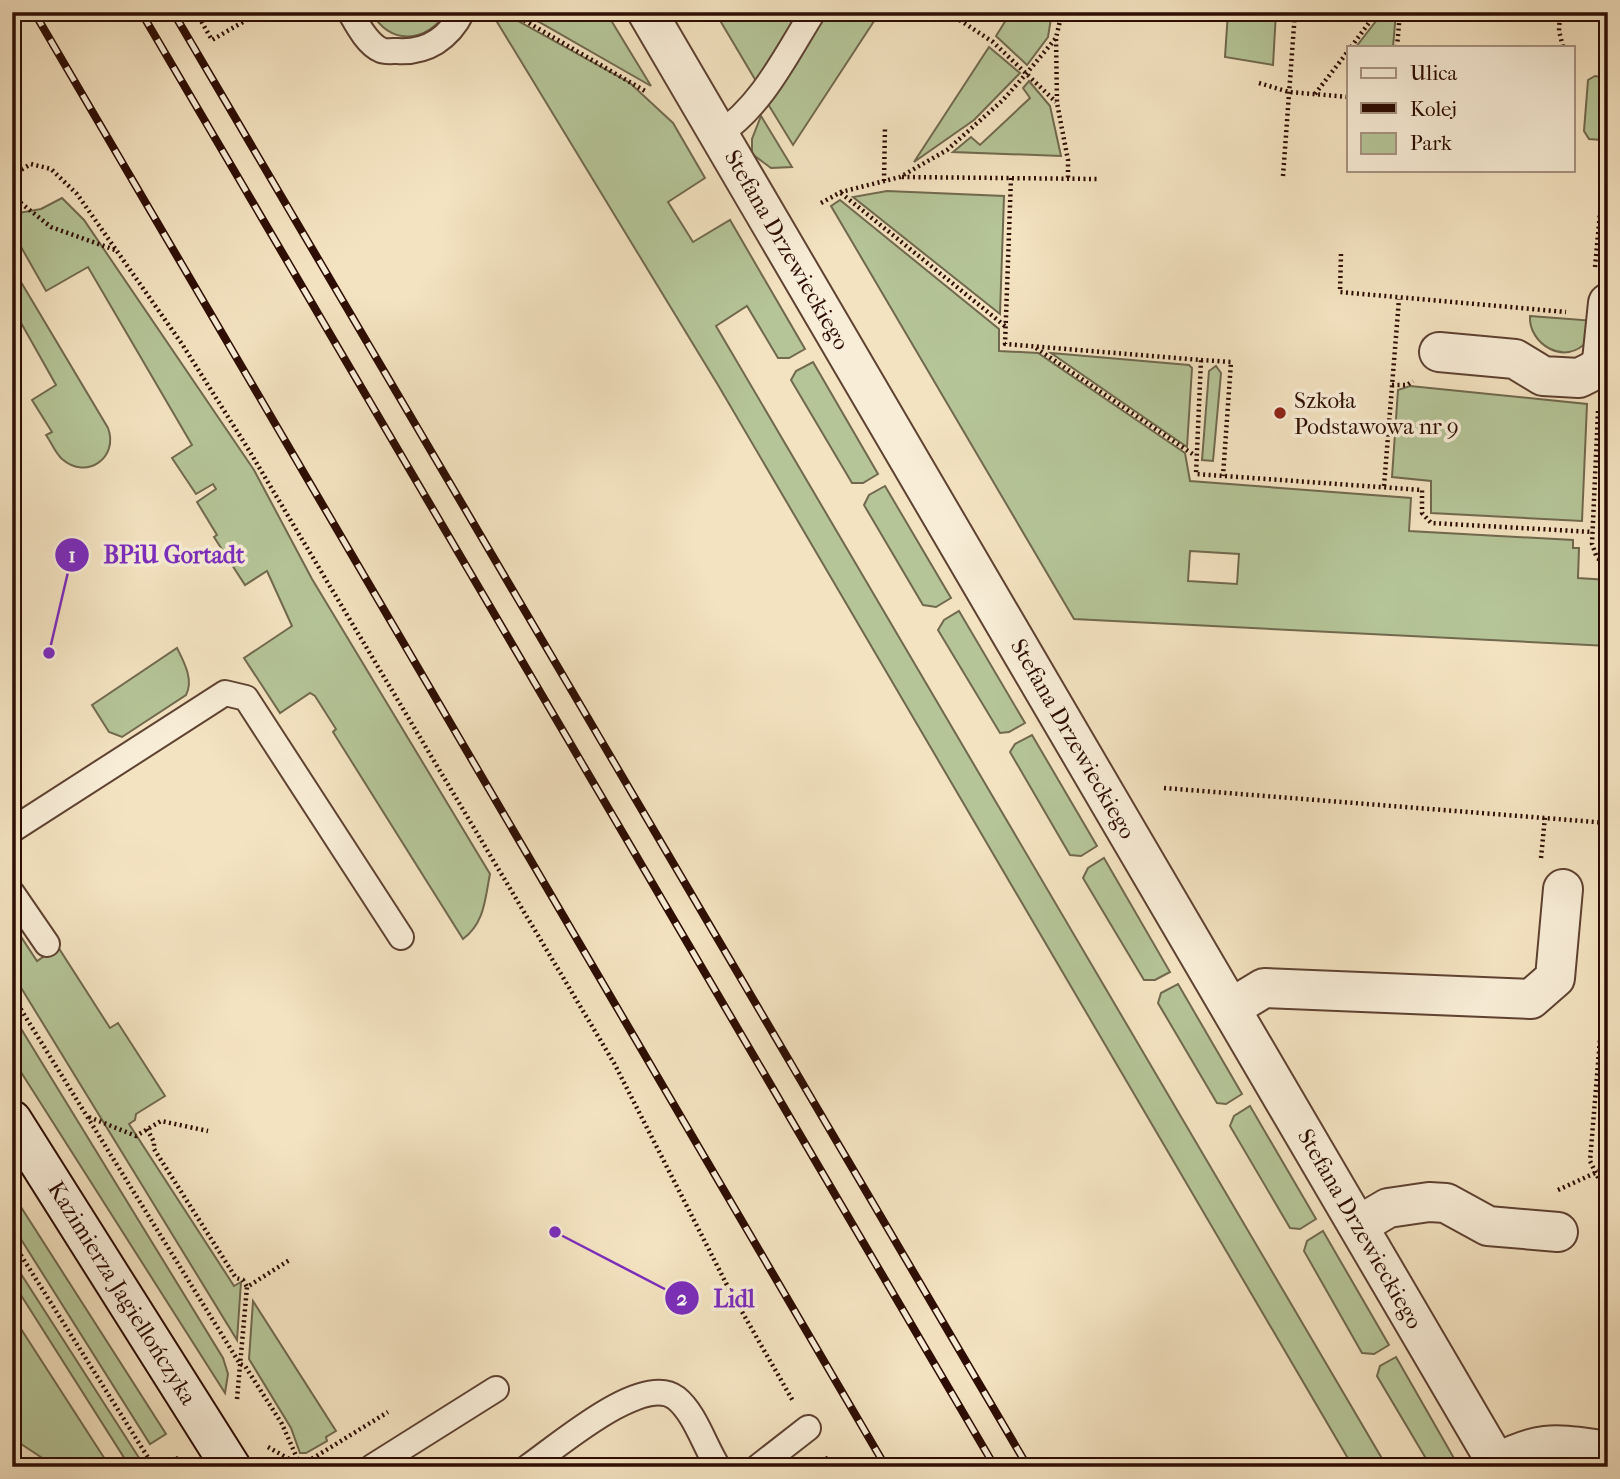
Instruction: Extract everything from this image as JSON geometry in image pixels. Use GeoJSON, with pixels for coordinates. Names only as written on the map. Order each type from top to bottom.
{"type":"FeatureCollection","features":[{"type":"Feature","properties":{"kind":"street","name":"Stefana Drzewieckiego"},"geometry":{"type":"LineString","coordinates":[[647,12],[1498,1465]]}},
{"type":"Feature","properties":{"kind":"street"},"geometry":{"type":"LineString","coordinates":[[1439,352],[1515,359],[1544,376],[1579,377],[1595,370],[1602,361],[1593,297]]}},
{"type":"Feature","properties":{"kind":"street"},"geometry":{"type":"LineString","coordinates":[[1231,1008],[1264,988],[1531,999],[1555,978],[1552,876]]}},
{"type":"Feature","properties":{"kind":"street","name":"Kazimierza Jagiellończyka"},"geometry":{"type":"LineString","coordinates":[[12,1120],[231,1467]]}},
{"type":"Feature","properties":{"kind":"street"},"geometry":{"type":"LineString","coordinates":[[1359,1225],[1388,1208],[1429,1202],[1446,1203],[1488,1226],[1558,1232]]}},
{"type":"Feature","properties":{"kind":"street"},"geometry":{"type":"LineString","coordinates":[[1498,1465],[1527,1447],[1552,1444],[1603,1450],[1608,1453]]}},
{"type":"Feature","properties":{"kind":"lane"},"geometry":{"type":"LineString","coordinates":[[350,12],[361,31],[381,50],[411,52],[435,44],[455,27],[462,12]]}},
{"type":"Feature","properties":{"kind":"lane"},"geometry":{"type":"LineString","coordinates":[[719,134],[735,124],[759,99],[813,12]]}},
{"type":"Feature","properties":{"kind":"lane"},"geometry":{"type":"LineString","coordinates":[[12,830],[225,693],[246,698],[401,937]]}},
{"type":"Feature","properties":{"kind":"lane"},"geometry":{"type":"LineString","coordinates":[[12,893],[47,944]]}},
{"type":"Feature","properties":{"kind":"lane"},"geometry":{"type":"LineString","coordinates":[[372,1467],[496,1389]]}},
{"type":"Feature","properties":{"kind":"lane"},"geometry":{"type":"LineString","coordinates":[[528,1467],[628,1399],[657,1391],[676,1397],[718,1467]]}},
{"type":"Feature","properties":{"kind":"lane"},"geometry":{"type":"LineString","coordinates":[[758,1467],[808,1428]]}},
{"type":"Feature","properties":{"kind":"path"},"geometry":{"type":"LineString","coordinates":[[196,12],[212,40],[260,12]]}},
{"type":"Feature","properties":{"kind":"path"},"geometry":{"type":"LineString","coordinates":[[510,12],[648,92]]}},
{"type":"Feature","properties":{"kind":"path"},"geometry":{"type":"LineString","coordinates":[[1062,12],[1056,38],[1057,103],[1068,160],[1068,179]]}},
{"type":"Feature","properties":{"kind":"path"},"geometry":{"type":"LineString","coordinates":[[1283,176],[1295,12]]}},
{"type":"Feature","properties":{"kind":"path"},"geometry":{"type":"LineString","coordinates":[[1352,46],[1377,12]]}},
{"type":"Feature","properties":{"kind":"path"},"geometry":{"type":"LineString","coordinates":[[1397,46],[1400,12]]}},
{"type":"Feature","properties":{"kind":"path"},"geometry":{"type":"LineString","coordinates":[[1560,12],[1559,31],[1563,46]]}},
{"type":"Feature","properties":{"kind":"path"},"geometry":{"type":"LineString","coordinates":[[955,17],[993,42],[1057,103]]}},
{"type":"Feature","properties":{"kind":"path"},"geometry":{"type":"LineString","coordinates":[[1608,32],[1608,43]]}},
{"type":"Feature","properties":{"kind":"path"},"geometry":{"type":"LineString","coordinates":[[900,177],[947,150],[1003,100],[1056,38]]}},
{"type":"Feature","properties":{"kind":"path"},"geometry":{"type":"LineString","coordinates":[[1315,94],[1347,52]]}},
{"type":"Feature","properties":{"kind":"path"},"geometry":{"type":"LineString","coordinates":[[1259,83],[1289,92],[1347,97]]}},
{"type":"Feature","properties":{"kind":"path"},"geometry":{"type":"LineString","coordinates":[[884,181],[885,127]]}},
{"type":"Feature","properties":{"kind":"path"},"geometry":{"type":"LineString","coordinates":[[1342,254],[1340,292],[1399,299],[1593,297],[1608,127]]}},
{"type":"Feature","properties":{"kind":"path"},"geometry":{"type":"LineString","coordinates":[[12,175],[31,163],[51,169],[77,194],[118,251],[247,447],[614,1063],[729,1289],[831,1467]]}},
{"type":"Feature","properties":{"kind":"path"},"geometry":{"type":"LineString","coordinates":[[821,203],[841,192],[900,177],[1097,179]]}},
{"type":"Feature","properties":{"kind":"path"},"geometry":{"type":"LineString","coordinates":[[1011,178],[1005,344],[1231,362],[1223,476]]}},
{"type":"Feature","properties":{"kind":"path"},"geometry":{"type":"LineString","coordinates":[[841,192],[1005,327]]}},
{"type":"Feature","properties":{"kind":"path"},"geometry":{"type":"LineString","coordinates":[[12,196],[51,227],[118,251]]}},
{"type":"Feature","properties":{"kind":"path"},"geometry":{"type":"LineString","coordinates":[[1384,486],[1399,299]]}},
{"type":"Feature","properties":{"kind":"path"},"geometry":{"type":"LineString","coordinates":[[1035,347],[1195,456]]}},
{"type":"Feature","properties":{"kind":"path"},"geometry":{"type":"LineString","coordinates":[[1201,360],[1196,474],[1422,490],[1422,513],[1431,523],[1593,532]]}},
{"type":"Feature","properties":{"kind":"path"},"geometry":{"type":"LineString","coordinates":[[1598,406],[1592,544],[1597,558],[1608,564]]}},
{"type":"Feature","properties":{"kind":"path"},"geometry":{"type":"LineString","coordinates":[[1164,788],[1608,824]]}},
{"type":"Feature","properties":{"kind":"path"},"geometry":{"type":"LineString","coordinates":[[1545,817],[1552,876]]}},
{"type":"Feature","properties":{"kind":"path"},"geometry":{"type":"LineString","coordinates":[[1608,942],[1606,1001],[1590,1161],[1608,1198]]}},
{"type":"Feature","properties":{"kind":"path"},"geometry":{"type":"LineString","coordinates":[[12,995],[240,1364],[245,1366],[282,1424],[299,1465]]}},
{"type":"Feature","properties":{"kind":"path"},"geometry":{"type":"LineString","coordinates":[[86,1116],[136,1136],[161,1121],[208,1131]]}},
{"type":"Feature","properties":{"kind":"path"},"geometry":{"type":"LineString","coordinates":[[147,1129],[162,1161],[236,1278],[243,1280],[247,1287],[237,1398],[243,1408]]}},
{"type":"Feature","properties":{"kind":"path"},"geometry":{"type":"LineString","coordinates":[[1595,1174],[1608,1167]]}},
{"type":"Feature","properties":{"kind":"path"},"geometry":{"type":"LineString","coordinates":[[12,1241],[153,1466],[185,1457]]}},
{"type":"Feature","properties":{"kind":"path"},"geometry":{"type":"LineString","coordinates":[[247,1287],[291,1259]]}},
{"type":"Feature","properties":{"kind":"path"},"geometry":{"type":"LineString","coordinates":[[299,1465],[388,1412]]}},
{"type":"Feature","properties":{"kind":"path"},"geometry":{"type":"LineString","coordinates":[[263,1439],[270,1450],[299,1465]]}},
{"type":"Feature","properties":{"kind":"green space"},"geometry":{"type":"Polygon","coordinates":[[[371,12],[447,12],[429,30],[408,36],[388,31],[371,12]]]}},
{"type":"Feature","properties":{"kind":"green space"},"geometry":{"type":"Polygon","coordinates":[[[491,12],[502,12],[630,83],[673,123],[705,178],[668,202],[693,242],[730,220],[805,349],[789,358],[778,358],[747,306],[716,326],[1387,1467],[1353,1467],[718,385],[491,12]]]}},
{"type":"Feature","properties":{"kind":"green space"},"geometry":{"type":"Polygon","coordinates":[[[519,12],[606,12],[651,86],[539,22],[519,12]]]}},
{"type":"Feature","properties":{"kind":"green space"},"geometry":{"type":"Polygon","coordinates":[[[715,12],[799,12],[756,81],[715,12]]]}},
{"type":"Feature","properties":{"kind":"green space"},"geometry":{"type":"Polygon","coordinates":[[[825,12],[880,12],[793,145],[768,104],[825,12]]]}},
{"type":"Feature","properties":{"kind":"green space"},"geometry":{"type":"Polygon","coordinates":[[[1011,12],[1052,12],[1048,37],[1027,65],[996,36],[1011,12]]]}},
{"type":"Feature","properties":{"kind":"green space"},"geometry":{"type":"Polygon","coordinates":[[[1228,12],[1276,12],[1273,65],[1225,57],[1228,12]]]}},
{"type":"Feature","properties":{"kind":"green space"},"geometry":{"type":"Polygon","coordinates":[[[1383,12],[1396,12],[1393,46],[1357,46],[1383,12]]]}},
{"type":"Feature","properties":{"kind":"green space"},"geometry":{"type":"Polygon","coordinates":[[[989,47],[1020,73],[974,120],[914,162],[989,47]]]}},
{"type":"Feature","properties":{"kind":"green space"},"geometry":{"type":"Polygon","coordinates":[[[1595,76],[1607,78],[1601,140],[1589,139],[1584,131],[1588,80],[1595,76]]]}},
{"type":"Feature","properties":{"kind":"green space"},"geometry":{"type":"Polygon","coordinates":[[[1029,81],[1050,106],[1061,156],[953,152],[971,137],[980,145],[1030,98],[1023,88],[1029,81]]]}},
{"type":"Feature","properties":{"kind":"green space"},"geometry":{"type":"Polygon","coordinates":[[[761,116],[792,167],[771,168],[752,154],[752,139],[761,116]]]}},
{"type":"Feature","properties":{"kind":"green space"},"geometry":{"type":"Polygon","coordinates":[[[887,191],[1004,196],[1000,314],[853,197],[887,191]]]}},
{"type":"Feature","properties":{"kind":"green space"},"geometry":{"type":"Polygon","coordinates":[[[62,198],[84,220],[254,470],[312,579],[490,874],[480,918],[463,939],[333,732],[336,729],[315,696],[310,693],[280,713],[244,658],[292,626],[267,571],[245,585],[214,537],[217,535],[197,502],[216,489],[213,484],[196,494],[172,458],[192,445],[88,267],[46,291],[12,231],[12,200],[19,213],[41,209],[62,198]]]}},
{"type":"Feature","properties":{"kind":"green space"},"geometry":{"type":"Polygon","coordinates":[[[840,200],[999,329],[999,351],[1038,353],[1185,453],[1190,481],[1411,498],[1409,531],[1573,540],[1573,548],[1579,548],[1578,578],[1608,580],[1608,646],[1074,619],[831,206],[840,200]],[[1190,551],[1188,581],[1237,584],[1239,554],[1190,551]]]}},
{"type":"Feature","properties":{"kind":"green space"},"geometry":{"type":"Polygon","coordinates":[[[12,267],[108,428],[109,448],[99,463],[90,467],[72,465],[60,457],[46,435],[52,432],[32,400],[56,385],[20,321],[12,325],[12,267]]]}},
{"type":"Feature","properties":{"kind":"green space"},"geometry":{"type":"Polygon","coordinates":[[[1530,316],[1596,321],[1588,339],[1578,349],[1559,352],[1550,349],[1535,335],[1530,316]]]}},
{"type":"Feature","properties":{"kind":"green space"},"geometry":{"type":"Polygon","coordinates":[[[1051,353],[1189,365],[1192,368],[1187,447],[1051,353]]]}},
{"type":"Feature","properties":{"kind":"green space"},"geometry":{"type":"Polygon","coordinates":[[[813,362],[878,474],[863,483],[852,483],[791,380],[796,371],[813,362]]]}},
{"type":"Feature","properties":{"kind":"green space"},"geometry":{"type":"Polygon","coordinates":[[[1216,366],[1221,373],[1213,461],[1202,460],[1209,371],[1216,366]]]}},
{"type":"Feature","properties":{"kind":"green space"},"geometry":{"type":"Polygon","coordinates":[[[1410,386],[1587,404],[1582,521],[1431,513],[1431,481],[1392,477],[1398,390],[1410,386]]]}},
{"type":"Feature","properties":{"kind":"green space"},"geometry":{"type":"Polygon","coordinates":[[[885,486],[951,598],[936,607],[923,605],[864,505],[869,495],[885,486]]]}},
{"type":"Feature","properties":{"kind":"green space"},"geometry":{"type":"Polygon","coordinates":[[[959,611],[1025,723],[1009,732],[1000,733],[938,630],[944,620],[959,611]]]}},
{"type":"Feature","properties":{"kind":"green space"},"geometry":{"type":"Polygon","coordinates":[[[177,648],[189,677],[186,695],[122,737],[109,732],[92,705],[177,648]]]}},
{"type":"Feature","properties":{"kind":"green space"},"geometry":{"type":"Polygon","coordinates":[[[1032,735],[1097,846],[1081,856],[1070,855],[1010,752],[1015,744],[1032,735]]]}},
{"type":"Feature","properties":{"kind":"green space"},"geometry":{"type":"Polygon","coordinates":[[[1104,858],[1170,972],[1155,980],[1144,980],[1083,878],[1088,868],[1104,858]]]}},
{"type":"Feature","properties":{"kind":"green space"},"geometry":{"type":"Polygon","coordinates":[[[12,923],[37,961],[58,947],[110,1028],[118,1023],[165,1096],[136,1114],[135,1120],[129,1124],[234,1286],[241,1282],[237,1340],[12,973],[12,923]]]}},
{"type":"Feature","properties":{"kind":"green space"},"geometry":{"type":"Polygon","coordinates":[[[1178,984],[1242,1094],[1226,1104],[1217,1103],[1158,1003],[1161,993],[1178,984]]]}},
{"type":"Feature","properties":{"kind":"green space"},"geometry":{"type":"Polygon","coordinates":[[[12,1014],[223,1358],[228,1374],[225,1393],[12,1058],[12,1014]]]}},
{"type":"Feature","properties":{"kind":"green space"},"geometry":{"type":"Polygon","coordinates":[[[1250,1106],[1316,1219],[1300,1229],[1290,1228],[1230,1126],[1234,1116],[1250,1106]]]}},
{"type":"Feature","properties":{"kind":"green space"},"geometry":{"type":"Polygon","coordinates":[[[12,1193],[166,1434],[150,1444],[12,1225],[12,1193]]]}},
{"type":"Feature","properties":{"kind":"green space"},"geometry":{"type":"Polygon","coordinates":[[[1323,1231],[1389,1345],[1374,1354],[1362,1353],[1304,1251],[1307,1241],[1323,1231]]]}},
{"type":"Feature","properties":{"kind":"green space"},"geometry":{"type":"Polygon","coordinates":[[[12,1260],[143,1464],[130,1467],[12,1281],[12,1260]]]}},
{"type":"Feature","properties":{"kind":"green space"},"geometry":{"type":"Polygon","coordinates":[[[253,1301],[336,1431],[326,1437],[327,1441],[306,1453],[300,1453],[291,1428],[249,1359],[253,1301]]]}},
{"type":"Feature","properties":{"kind":"green space"},"geometry":{"type":"Polygon","coordinates":[[[12,1315],[110,1467],[56,1467],[12,1438],[12,1315]]]}},
{"type":"Feature","properties":{"kind":"green space"},"geometry":{"type":"Polygon","coordinates":[[[1396,1357],[1459,1467],[1431,1467],[1377,1376],[1380,1366],[1396,1357]]]}},
{"type":"Feature","properties":{"kind":"railway"},"geometry":{"type":"LineString","coordinates":[[34,12],[886,1467]]}},
{"type":"Feature","properties":{"kind":"railway"},"geometry":{"type":"LineString","coordinates":[[141,12],[995,1467]]}},
{"type":"Feature","properties":{"kind":"railway"},"geometry":{"type":"LineString","coordinates":[[173,12],[1028,1467]]}},
{"type":"Feature","properties":{"kind":"place","name":"Szkoła Podstawowa nr 9"},"geometry":{"type":"Point","coordinates":[1280,413]}},
{"type":"Feature","properties":{"kind":"place","name":"BPiU Gortadt"},"geometry":{"type":"Point","coordinates":[49,653]}},
{"type":"Feature","properties":{"kind":"place","name":"Lidl"},"geometry":{"type":"Point","coordinates":[555,1232]}}]}
